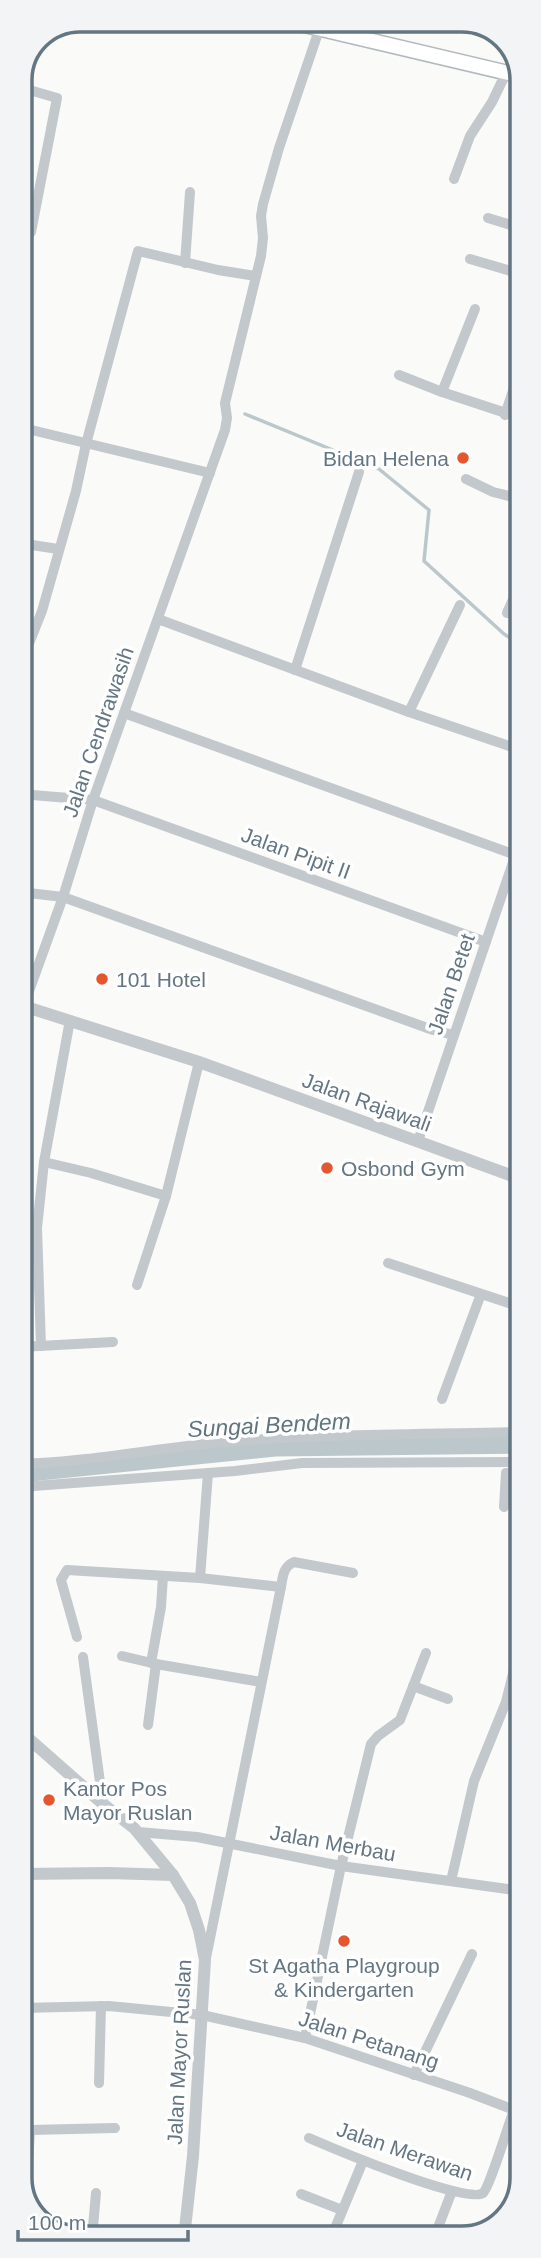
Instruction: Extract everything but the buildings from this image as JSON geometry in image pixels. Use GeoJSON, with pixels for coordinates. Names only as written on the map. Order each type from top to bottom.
{"type":"FeatureCollection","features":[{"type":"Feature","properties":{"kind":"main road"},"geometry":{"type":"LineString","coordinates":[[328,32],[509,74]]}},
{"type":"Feature","properties":{"kind":"street","name":"Jalan Cendrawasih"},"geometry":{"type":"LineString","coordinates":[[32,979],[63,897],[93,800],[225,430],[225,403],[263,245],[263,204],[278,148],[318,32]]}},
{"type":"Feature","properties":{"kind":"street"},"geometry":{"type":"LineString","coordinates":[[454,179],[470,136],[509,80]]}},
{"type":"Feature","properties":{"kind":"street"},"geometry":{"type":"LineString","coordinates":[[32,90],[57,98],[32,227]]}},
{"type":"Feature","properties":{"kind":"street"},"geometry":{"type":"LineString","coordinates":[[185,263],[190,191]]}},
{"type":"Feature","properties":{"kind":"street"},"geometry":{"type":"LineString","coordinates":[[488,218],[509,224]]}},
{"type":"Feature","properties":{"kind":"street"},"geometry":{"type":"LineString","coordinates":[[32,636],[42,611],[76,491],[138,251],[256,276]]}},
{"type":"Feature","properties":{"kind":"street"},"geometry":{"type":"LineString","coordinates":[[470,259],[509,270]]}},
{"type":"Feature","properties":{"kind":"street"},"geometry":{"type":"LineString","coordinates":[[442,392],[475,309]]}},
{"type":"Feature","properties":{"kind":"street"},"geometry":{"type":"LineString","coordinates":[[399,375],[509,416]]}},
{"type":"Feature","properties":{"kind":"street"},"geometry":{"type":"LineString","coordinates":[[505,415],[509,403]]}},
{"type":"Feature","properties":{"kind":"street"},"geometry":{"type":"LineString","coordinates":[[32,430],[210,473]]}},
{"type":"Feature","properties":{"kind":"street"},"geometry":{"type":"LineString","coordinates":[[295,670],[359,472]]}},
{"type":"Feature","properties":{"kind":"street"},"geometry":{"type":"LineString","coordinates":[[466,479],[493,492],[509,496]]}},
{"type":"Feature","properties":{"kind":"street"},"geometry":{"type":"LineString","coordinates":[[32,545],[58,549]]}},
{"type":"Feature","properties":{"kind":"street"},"geometry":{"type":"LineString","coordinates":[[409,712],[460,605]]}},
{"type":"Feature","properties":{"kind":"street"},"geometry":{"type":"LineString","coordinates":[[507,613],[509,608]]}},
{"type":"Feature","properties":{"kind":"street"},"geometry":{"type":"LineString","coordinates":[[158,619],[409,712],[509,746]]}},
{"type":"Feature","properties":{"kind":"street"},"geometry":{"type":"LineString","coordinates":[[124,713],[509,853]]}},
{"type":"Feature","properties":{"kind":"street","name":"Jalan Pipit II"},"geometry":{"type":"LineString","coordinates":[[32,795],[93,800],[486,942]]}},
{"type":"Feature","properties":{"kind":"street","name":"Jalan Betet"},"geometry":{"type":"LineString","coordinates":[[418,1141],[509,880]]}},
{"type":"Feature","properties":{"kind":"street"},"geometry":{"type":"LineString","coordinates":[[32,893],[63,897],[433,1030],[454,1035]]}},
{"type":"Feature","properties":{"kind":"street","name":"Jalan Rajawali"},"geometry":{"type":"LineString","coordinates":[[32,1008],[199,1062],[509,1175]]}},
{"type":"Feature","properties":{"kind":"street"},"geometry":{"type":"LineString","coordinates":[[41,1346],[37,1228],[44,1162],[70,1020]]}},
{"type":"Feature","properties":{"kind":"street"},"geometry":{"type":"LineString","coordinates":[[137,1286],[166,1196],[199,1062]]}},
{"type":"Feature","properties":{"kind":"street"},"geometry":{"type":"LineString","coordinates":[[44,1162],[166,1196]]}},
{"type":"Feature","properties":{"kind":"street"},"geometry":{"type":"LineString","coordinates":[[388,1263],[509,1303]]}},
{"type":"Feature","properties":{"kind":"street"},"geometry":{"type":"LineString","coordinates":[[442,1399],[481,1294]]}},
{"type":"Feature","properties":{"kind":"street"},"geometry":{"type":"LineString","coordinates":[[32,1346],[113,1342]]}},
{"type":"Feature","properties":{"kind":"street"},"geometry":{"type":"LineString","coordinates":[[32,1463],[92,1459],[250,1440],[346,1434],[509,1432]]}},
{"type":"Feature","properties":{"kind":"street"},"geometry":{"type":"LineString","coordinates":[[32,1486],[302,1463],[509,1462]]}},
{"type":"Feature","properties":{"kind":"street"},"geometry":{"type":"LineString","coordinates":[[504,1507],[506,1473],[509,1472]]}},
{"type":"Feature","properties":{"kind":"street"},"geometry":{"type":"LineString","coordinates":[[200,1578],[208,1473]]}},
{"type":"Feature","properties":{"kind":"street"},"geometry":{"type":"LineString","coordinates":[[205,1960],[284,1572],[286,1567],[294,1562],[353,1573]]}},
{"type":"Feature","properties":{"kind":"street"},"geometry":{"type":"LineString","coordinates":[[77,1637],[61,1580],[64,1573],[72,1569],[281,1587]]}},
{"type":"Feature","properties":{"kind":"street"},"geometry":{"type":"LineString","coordinates":[[148,1725],[163,1576]]}},
{"type":"Feature","properties":{"kind":"street"},"geometry":{"type":"LineString","coordinates":[[305,2038],[341,1866],[371,1744],[400,1720],[426,1653]]}},
{"type":"Feature","properties":{"kind":"street"},"geometry":{"type":"LineString","coordinates":[[122,1656],[261,1682]]}},
{"type":"Feature","properties":{"kind":"street"},"geometry":{"type":"LineString","coordinates":[[83,1657],[103,1804]]}},
{"type":"Feature","properties":{"kind":"street"},"geometry":{"type":"LineString","coordinates":[[413,1686],[448,1699]]}},
{"type":"Feature","properties":{"kind":"street"},"geometry":{"type":"LineString","coordinates":[[451,1881],[474,1781],[509,1691]]}},
{"type":"Feature","properties":{"kind":"street","name":"Jalan Mayor Ruslan"},"geometry":{"type":"LineString","coordinates":[[32,1742],[138,1832],[173,1875],[190,1903],[199,1930],[205,1960],[193,2155],[185,2226]]}},
{"type":"Feature","properties":{"kind":"street","name":"Jalan Merbau"},"geometry":{"type":"LineString","coordinates":[[138,1832],[197,1837],[341,1866],[509,1889]]}},
{"type":"Feature","properties":{"kind":"street"},"geometry":{"type":"LineString","coordinates":[[32,1874],[173,1875]]}},
{"type":"Feature","properties":{"kind":"street"},"geometry":{"type":"LineString","coordinates":[[414,2075],[472,1954]]}},
{"type":"Feature","properties":{"kind":"street"},"geometry":{"type":"LineString","coordinates":[[99,2083],[101,2006]]}},
{"type":"Feature","properties":{"kind":"street","name":"Jalan Petanang"},"geometry":{"type":"LineString","coordinates":[[32,2008],[101,2006],[202,2015],[305,2038],[509,2108]]}},
{"type":"Feature","properties":{"kind":"street"},"geometry":{"type":"LineString","coordinates":[[32,2130],[115,2129]]}},
{"type":"Feature","properties":{"kind":"street","name":"Jalan Merawan"},"geometry":{"type":"LineString","coordinates":[[309,2138],[363,2161],[472,2196],[482,2194],[486,2190],[509,2131]]}},
{"type":"Feature","properties":{"kind":"street"},"geometry":{"type":"LineString","coordinates":[[336,2226],[363,2161]]}},
{"type":"Feature","properties":{"kind":"street"},"geometry":{"type":"LineString","coordinates":[[439,2226],[452,2191]]}},
{"type":"Feature","properties":{"kind":"street"},"geometry":{"type":"LineString","coordinates":[[93,2226],[96,2193]]}},
{"type":"Feature","properties":{"kind":"street"},"geometry":{"type":"LineString","coordinates":[[301,2194],[342,2210]]}},
{"type":"Feature","properties":{"kind":"waterway"},"geometry":{"type":"LineString","coordinates":[[245,414],[379,469],[429,510],[424,561],[509,637]]}},
{"type":"Feature","properties":{"kind":"waterway","name":"Sungai Bendem"},"geometry":{"type":"LineString","coordinates":[[32,1471],[275,1446],[509,1443]]}},
{"type":"Feature","properties":{"kind":"place","name":"Bidan Helena"},"geometry":{"type":"Point","coordinates":[463,458]}},
{"type":"Feature","properties":{"kind":"place","name":"101 Hotel"},"geometry":{"type":"Point","coordinates":[102,979]}},
{"type":"Feature","properties":{"kind":"place","name":"Osbond Gym"},"geometry":{"type":"Point","coordinates":[327,1168]}},
{"type":"Feature","properties":{"kind":"place","name":"Kantor Pos Mayor Ruslan"},"geometry":{"type":"Point","coordinates":[49,1800]}},
{"type":"Feature","properties":{"kind":"place","name":"St Agatha Playgroup & Kindergarten"},"geometry":{"type":"Point","coordinates":[344,1941]}}]}
